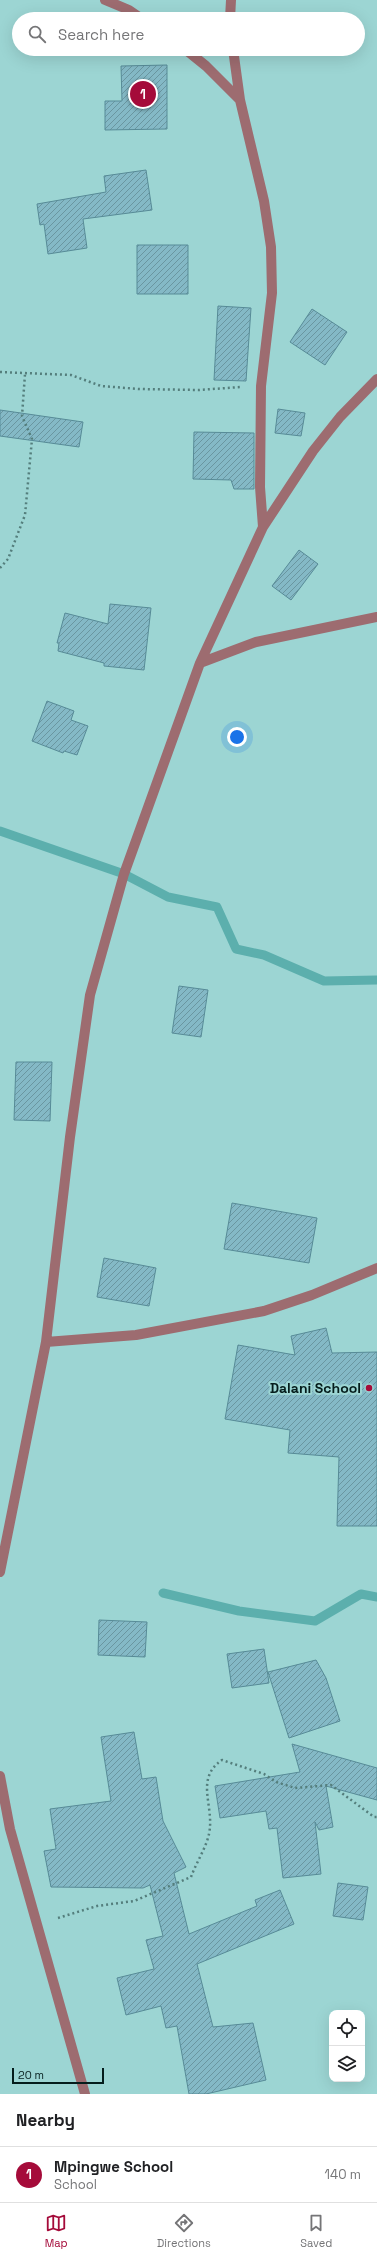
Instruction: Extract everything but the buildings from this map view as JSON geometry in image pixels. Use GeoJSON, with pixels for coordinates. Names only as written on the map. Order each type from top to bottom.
{"type":"FeatureCollection","features":[{"type":"Feature","properties":{"kind":"street"},"geometry":{"type":"LineString","coordinates":[[106,0],[132,12]]}},
{"type":"Feature","properties":{"kind":"street"},"geometry":{"type":"LineString","coordinates":[[230,12],[231,0]]}},
{"type":"Feature","properties":{"kind":"street"},"geometry":{"type":"LineString","coordinates":[[194,56],[206,66],[240,100]]}},
{"type":"Feature","properties":{"kind":"street"},"geometry":{"type":"LineString","coordinates":[[234,56],[240,100],[264,201],[271,247],[272,293],[261,386],[260,487],[263,527]]}},
{"type":"Feature","properties":{"kind":"street"},"geometry":{"type":"LineString","coordinates":[[0,1572],[46,1342],[70,1137],[90,995],[124,874],[200,663],[263,527],[312,451],[340,417],[377,379]]}},
{"type":"Feature","properties":{"kind":"street"},"geometry":{"type":"LineString","coordinates":[[200,663],[256,642],[377,617]]}},
{"type":"Feature","properties":{"kind":"street"},"geometry":{"type":"LineString","coordinates":[[46,1342],[136,1335],[264,1311],[312,1295],[377,1268]]}},
{"type":"Feature","properties":{"kind":"street"},"geometry":{"type":"LineString","coordinates":[[0,1776],[10,1829],[85,2094]]}},
{"type":"Feature","properties":{"kind":"path"},"geometry":{"type":"LineString","coordinates":[[0,372],[71,375],[101,386],[139,389],[199,390],[261,386]]}},
{"type":"Feature","properties":{"kind":"path"},"geometry":{"type":"LineString","coordinates":[[0,568],[8,559],[25,515],[32,439],[22,416],[25,374]]}},
{"type":"Feature","properties":{"kind":"path"},"geometry":{"type":"LineString","coordinates":[[36,1922],[70,1916],[97,1906],[134,1901],[191,1877],[209,1835],[211,1818],[208,1800],[208,1777],[212,1768],[222,1760],[264,1774],[276,1782],[295,1788],[331,1785],[374,1817],[377,1817]]}},
{"type":"Feature","properties":{"kind":"waterway"},"geometry":{"type":"LineString","coordinates":[[0,831],[124,874],[168,897],[217,907],[236,949],[264,955],[324,981],[377,980]]}},
{"type":"Feature","properties":{"kind":"waterway"},"geometry":{"type":"LineString","coordinates":[[163,1593],[239,1611],[315,1621],[361,1594],[377,1597]]}},
{"type":"Feature","properties":{"kind":"place","name":"Mpingwe School"},"geometry":{"type":"Point","coordinates":[143,94]}},
{"type":"Feature","properties":{"kind":"place","name":"Dalani School"},"geometry":{"type":"Point","coordinates":[369,1388]}}]}
